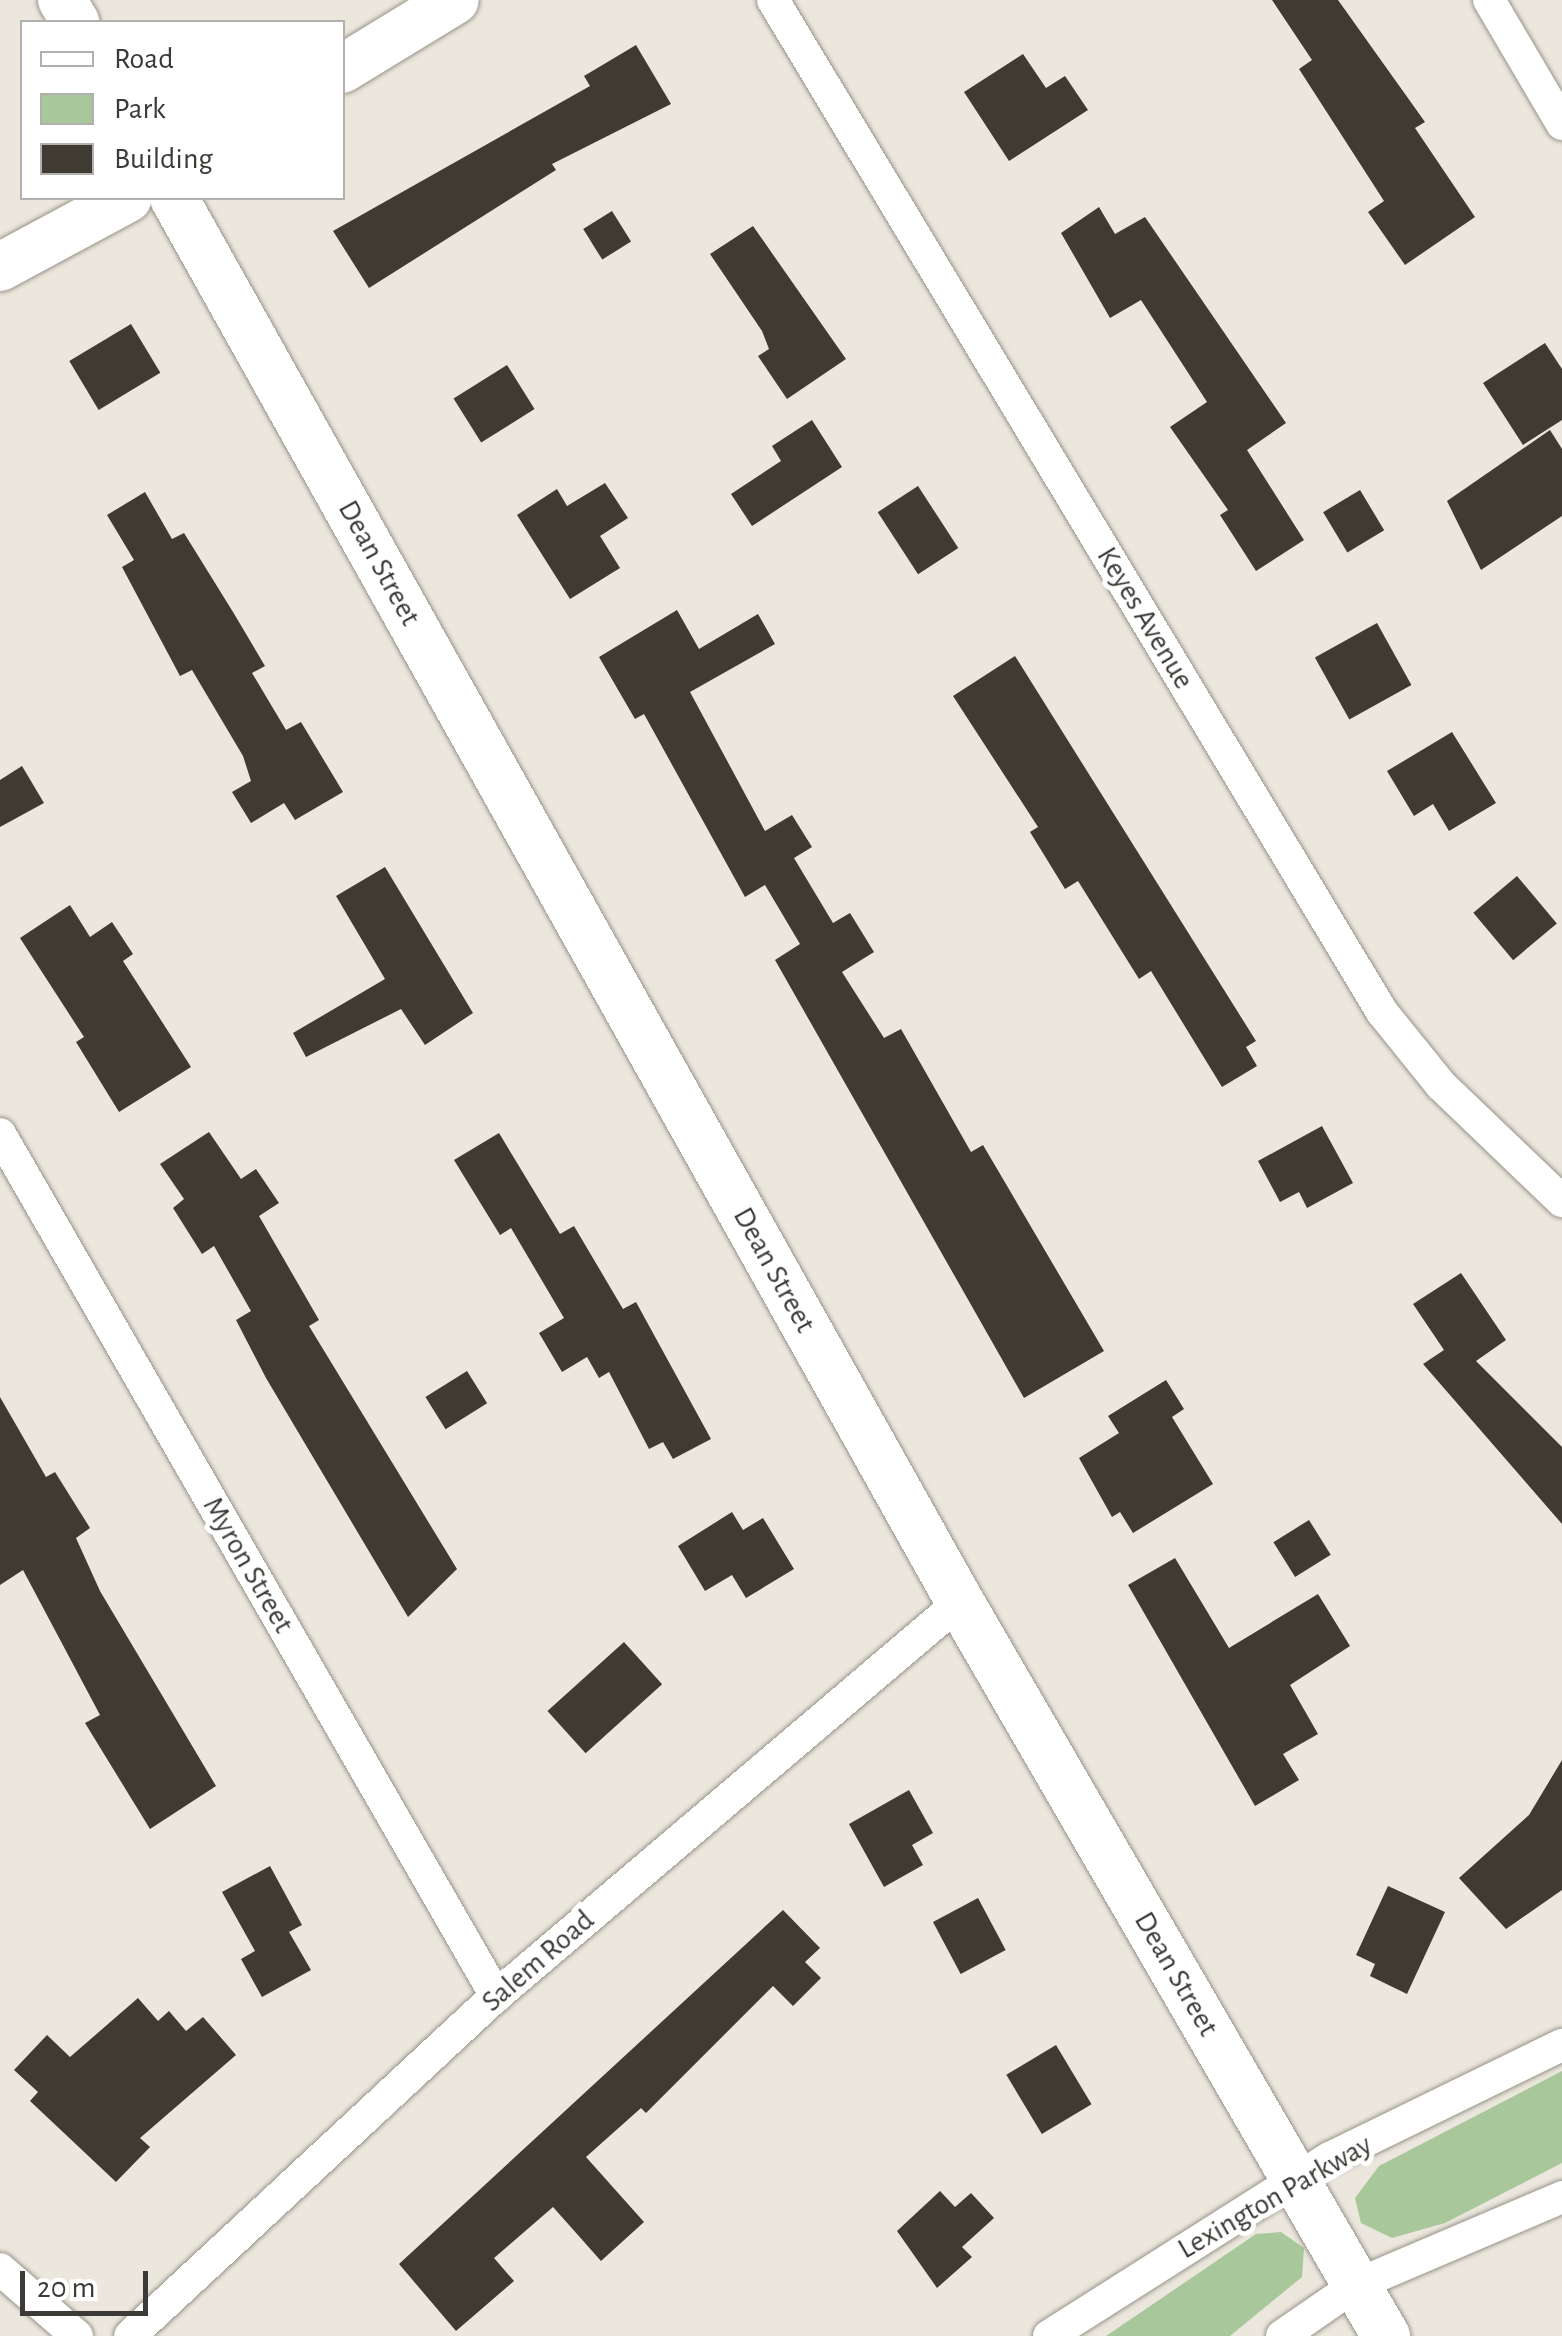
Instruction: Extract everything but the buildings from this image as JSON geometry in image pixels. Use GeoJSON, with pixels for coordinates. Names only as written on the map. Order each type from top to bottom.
{"type":"FeatureCollection","features":[{"type":"Feature","properties":{"kind":"street"},"geometry":{"type":"LineString","coordinates":[[345,67],[455,0]]}},
{"type":"Feature","properties":{"kind":"street","name":"Keyes Avenue"},"geometry":{"type":"LineString","coordinates":[[773,0],[1382,1012],[1440,1085],[1562,1202]]}},
{"type":"Feature","properties":{"kind":"street"},"geometry":{"type":"LineString","coordinates":[[1489,0],[1562,124]]}},
{"type":"Feature","properties":{"kind":"street"},"geometry":{"type":"LineString","coordinates":[[0,267],[124,200]]}},
{"type":"Feature","properties":{"kind":"street","name":"Dean Street"},"geometry":{"type":"LineString","coordinates":[[175,200],[960,1602],[1386,2336]]}},
{"type":"Feature","properties":{"kind":"street","name":"Myron Street"},"geometry":{"type":"LineString","coordinates":[[0,1134],[496,1996]]}},
{"type":"Feature","properties":{"kind":"street","name":"Salem Road"},"geometry":{"type":"LineString","coordinates":[[130,2336],[496,1996],[960,1602]]}},
{"type":"Feature","properties":{"kind":"street","name":"Lexington Parkway"},"geometry":{"type":"LineString","coordinates":[[1049,2336],[1294,2179],[1562,2045]]}},
{"type":"Feature","properties":{"kind":"street"},"geometry":{"type":"LineString","coordinates":[[1282,2336],[1356,2285],[1562,2197]]}},
{"type":"Feature","properties":{"kind":"street"},"geometry":{"type":"LineString","coordinates":[[0,2269],[77,2336]]}},
{"type":"Feature","properties":{"kind":"green space"},"geometry":{"type":"Polygon","coordinates":[[[1562,2071],[1562,2163],[1445,2223],[1392,2238],[1361,2223],[1355,2198],[1379,2166],[1562,2071]]]}},
{"type":"Feature","properties":{"kind":"green space"},"geometry":{"type":"Polygon","coordinates":[[[1281,2232],[1304,2248],[1302,2277],[1230,2336],[1106,2336],[1256,2234],[1281,2232]]]}}]}
